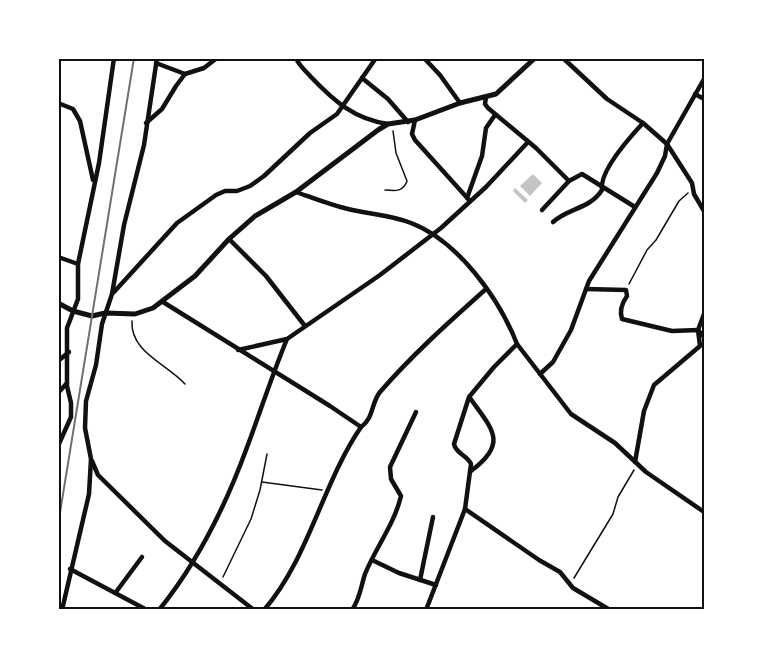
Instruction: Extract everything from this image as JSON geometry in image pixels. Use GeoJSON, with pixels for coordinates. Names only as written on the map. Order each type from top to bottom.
{"type":"FeatureCollection","features":[{"type":"Feature","properties":{"kind":"street"},"geometry":{"type":"LineString","coordinates":[[58,446],[71,417],[67,328],[78,299],[78,264],[94,183],[114,58]]}},
{"type":"Feature","properties":{"kind":"street"},"geometry":{"type":"LineString","coordinates":[[146,123],[162,109],[185,74],[204,68],[217,58]]}},
{"type":"Feature","properties":{"kind":"street"},"geometry":{"type":"LineString","coordinates":[[112,294],[177,223],[216,195],[250,186],[343,107],[376,58]]}},
{"type":"Feature","properties":{"kind":"street"},"geometry":{"type":"LineString","coordinates":[[424,58],[444,80],[460,103]]}},
{"type":"Feature","properties":{"kind":"street"},"geometry":{"type":"LineString","coordinates":[[296,59],[323,90],[343,107],[375,122],[390,124],[415,120],[460,103],[495,94],[535,58]]}},
{"type":"Feature","properties":{"kind":"street"},"geometry":{"type":"LineString","coordinates":[[563,58],[607,99],[643,123],[667,144],[692,183],[705,211]]}},
{"type":"Feature","properties":{"kind":"street"},"geometry":{"type":"LineString","coordinates":[[185,74],[156,61],[144,145],[124,225],[112,294],[105,313],[96,365],[86,401],[85,428],[91,459],[98,475],[165,541],[254,609]]}},
{"type":"Feature","properties":{"kind":"street"},"geometry":{"type":"LineString","coordinates":[[362,78],[388,99],[408,122]]}},
{"type":"Feature","properties":{"kind":"street"},"geometry":{"type":"LineString","coordinates":[[540,374],[553,362],[561,350],[586,289],[657,173],[665,156],[667,144],[705,80]]}},
{"type":"Feature","properties":{"kind":"street"},"geometry":{"type":"LineString","coordinates":[[695,94],[705,99]]}},
{"type":"Feature","properties":{"kind":"street"},"geometry":{"type":"LineString","coordinates":[[486,97],[485,104],[495,115],[528,142],[569,181]]}},
{"type":"Feature","properties":{"kind":"street"},"geometry":{"type":"LineString","coordinates":[[58,103],[73,109],[80,121],[94,183]]}},
{"type":"Feature","properties":{"kind":"street"},"geometry":{"type":"LineString","coordinates":[[469,200],[482,156],[486,128],[495,115]]}},
{"type":"Feature","properties":{"kind":"street"},"geometry":{"type":"LineString","coordinates":[[415,120],[413,137],[469,200]]}},
{"type":"Feature","properties":{"kind":"street"},"geometry":{"type":"LineString","coordinates":[[553,222],[560,216],[591,204],[602,190],[601,184],[611,164],[643,123]]}},
{"type":"Feature","properties":{"kind":"street"},"geometry":{"type":"LineString","coordinates":[[58,303],[73,311],[92,316],[105,313],[132,314],[145,311],[163,302],[195,276],[229,239],[255,216],[296,192],[390,124]]}},
{"type":"Feature","properties":{"kind":"street"},"geometry":{"type":"LineString","coordinates":[[238,350],[287,339],[380,275],[433,235],[528,142]]}},
{"type":"Feature","properties":{"kind":"street"},"geometry":{"type":"LineString","coordinates":[[542,210],[569,181],[582,174],[635,207]]}},
{"type":"Feature","properties":{"kind":"street"},"geometry":{"type":"LineString","coordinates":[[296,192],[346,209],[407,222],[433,235],[464,260],[486,289],[517,344],[571,414],[615,443],[636,463],[704,512]]}},
{"type":"Feature","properties":{"kind":"street"},"geometry":{"type":"LineString","coordinates":[[229,239],[266,276],[305,326]]}},
{"type":"Feature","properties":{"kind":"street"},"geometry":{"type":"LineString","coordinates":[[58,257],[78,264]]}},
{"type":"Feature","properties":{"kind":"street"},"geometry":{"type":"LineString","coordinates":[[264,609],[276,596],[294,565],[347,448],[370,418],[375,399],[433,337],[486,289]]}},
{"type":"Feature","properties":{"kind":"street"},"geometry":{"type":"LineString","coordinates":[[586,289],[626,290],[627,296],[622,303],[622,319],[672,331],[698,330],[705,337]]}},
{"type":"Feature","properties":{"kind":"street"},"geometry":{"type":"LineString","coordinates":[[163,302],[361,427]]}},
{"type":"Feature","properties":{"kind":"street"},"geometry":{"type":"LineString","coordinates":[[636,463],[644,411],[654,385],[700,346],[698,330],[705,314]]}},
{"type":"Feature","properties":{"kind":"street"},"geometry":{"type":"LineString","coordinates":[[159,609],[193,563],[246,451],[287,339]]}},
{"type":"Feature","properties":{"kind":"street"},"geometry":{"type":"LineString","coordinates":[[426,609],[465,509],[471,471],[470,462],[456,451],[454,444],[470,397],[494,367],[517,344]]}},
{"type":"Feature","properties":{"kind":"street"},"geometry":{"type":"LineString","coordinates":[[58,361],[69,352]]}},
{"type":"Feature","properties":{"kind":"street"},"geometry":{"type":"LineString","coordinates":[[58,393],[68,382]]}},
{"type":"Feature","properties":{"kind":"street"},"geometry":{"type":"LineString","coordinates":[[470,397],[491,426],[494,443],[488,455],[471,471]]}},
{"type":"Feature","properties":{"kind":"street"},"geometry":{"type":"LineString","coordinates":[[352,609],[356,604],[372,560],[395,518],[401,496],[391,479],[390,467],[416,412]]}},
{"type":"Feature","properties":{"kind":"street"},"geometry":{"type":"LineString","coordinates":[[62,609],[89,494],[91,459]]}},
{"type":"Feature","properties":{"kind":"street"},"geometry":{"type":"LineString","coordinates":[[465,509],[560,572],[570,584],[610,609]]}},
{"type":"Feature","properties":{"kind":"street"},"geometry":{"type":"LineString","coordinates":[[420,580],[433,517]]}},
{"type":"Feature","properties":{"kind":"street"},"geometry":{"type":"LineString","coordinates":[[116,592],[142,557]]}},
{"type":"Feature","properties":{"kind":"street"},"geometry":{"type":"LineString","coordinates":[[372,560],[436,585]]}},
{"type":"Feature","properties":{"kind":"street"},"geometry":{"type":"LineString","coordinates":[[70,569],[147,609]]}},
{"type":"Feature","properties":{"kind":"path"},"geometry":{"type":"LineString","coordinates":[[385,190],[399,191],[405,188],[407,181],[396,153],[390,124]]}},
{"type":"Feature","properties":{"kind":"path"},"geometry":{"type":"LineString","coordinates":[[626,290],[647,250],[656,240],[679,201],[694,191]]}},
{"type":"Feature","properties":{"kind":"path"},"geometry":{"type":"LineString","coordinates":[[132,314],[131,331],[135,340],[155,361],[166,366],[185,384]]}},
{"type":"Feature","properties":{"kind":"path"},"geometry":{"type":"LineString","coordinates":[[220,583],[250,523],[262,482],[267,454]]}},
{"type":"Feature","properties":{"kind":"path"},"geometry":{"type":"LineString","coordinates":[[570,584],[613,514],[618,497],[636,463]]}},
{"type":"Feature","properties":{"kind":"path"},"geometry":{"type":"LineString","coordinates":[[262,482],[326,491]]}},
{"type":"Feature","properties":{"kind":"building"},"geometry":{"type":"Polygon","coordinates":[[[533,174],[542,183],[530,196],[520,186],[533,174]]]}},
{"type":"Feature","properties":{"kind":"building"},"geometry":{"type":"Polygon","coordinates":[[[515,188],[528,200],[525,203],[513,191],[515,188]]]}},
{"type":"Feature","properties":{"kind":"railway"},"geometry":{"type":"LineString","coordinates":[[58,525],[134,58]]}}]}
